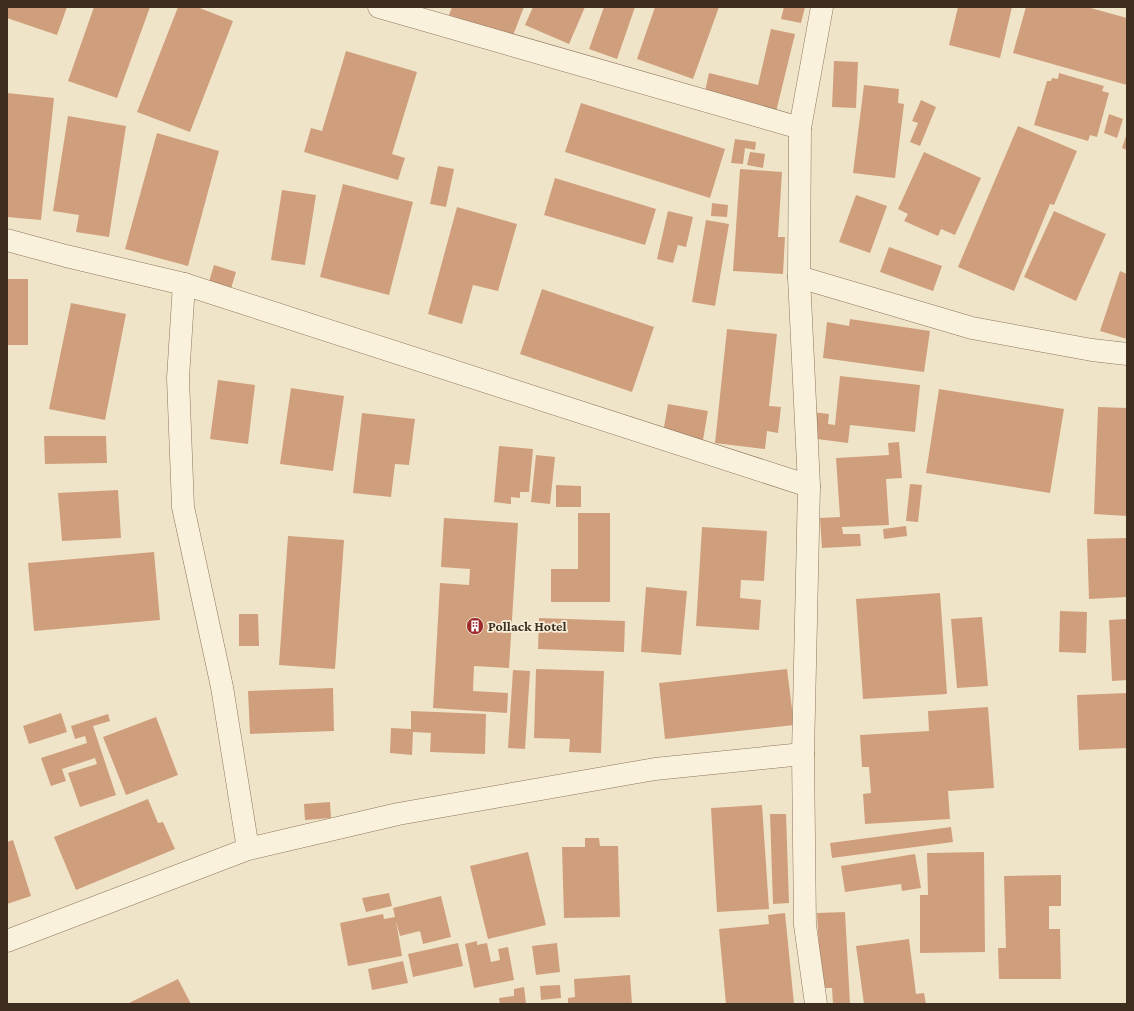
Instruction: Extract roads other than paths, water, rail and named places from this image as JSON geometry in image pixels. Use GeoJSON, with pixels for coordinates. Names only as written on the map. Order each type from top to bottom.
{"type":"FeatureCollection","features":[{"type":"Feature","properties":{"kind":"street"},"geometry":{"type":"LineString","coordinates":[[379,7],[800,128]]}},
{"type":"Feature","properties":{"kind":"street"},"geometry":{"type":"LineString","coordinates":[[816,1004],[805,925],[803,754],[809,486],[799,277],[800,128],[822,7]]}},
{"type":"Feature","properties":{"kind":"street"},"geometry":{"type":"LineString","coordinates":[[7,240],[66,256],[184,284],[809,486]]}},
{"type":"Feature","properties":{"kind":"street"},"geometry":{"type":"LineString","coordinates":[[799,277],[972,328],[1092,350],[1127,354]]}},
{"type":"Feature","properties":{"kind":"street"},"geometry":{"type":"LineString","coordinates":[[184,284],[178,378],[183,507],[222,687],[248,849]]}},
{"type":"Feature","properties":{"kind":"street"},"geometry":{"type":"LineString","coordinates":[[7,941],[248,849],[398,814],[648,771],[803,754]]}},
{"type":"Feature","properties":{"kind":"place","name":"Pollack Hotel"},"geometry":{"type":"Point","coordinates":[475,626]}}]}
